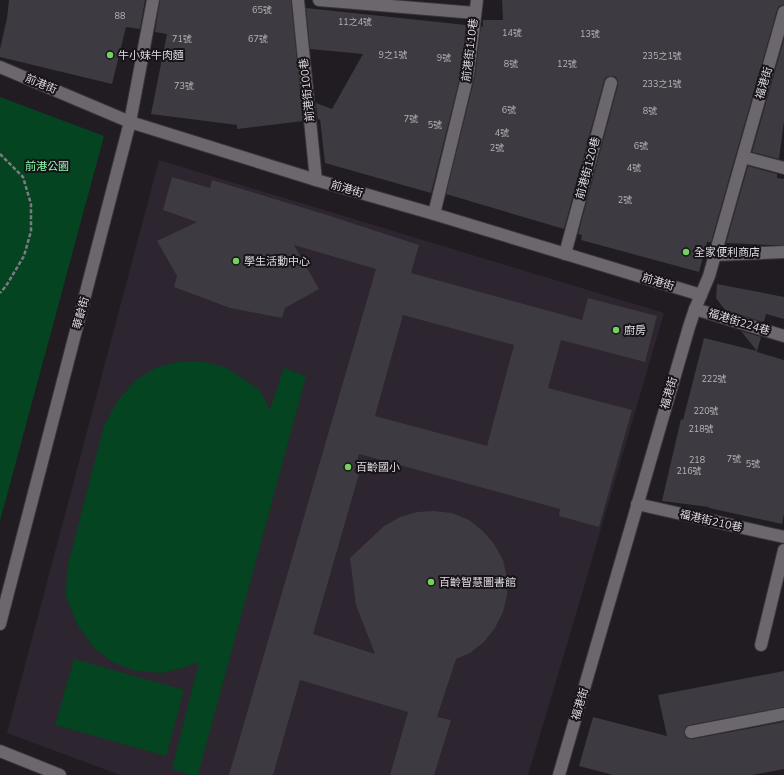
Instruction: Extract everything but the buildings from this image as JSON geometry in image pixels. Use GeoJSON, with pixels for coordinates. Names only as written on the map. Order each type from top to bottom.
{"type":"FeatureCollection","features":[{"type":"Feature","properties":{"kind":"street","name":"華齡街"},"geometry":{"type":"LineString","coordinates":[[0,624],[130,122],[154,0]]}},
{"type":"Feature","properties":{"kind":"street","name":"前港街100巷"},"geometry":{"type":"LineString","coordinates":[[298,0],[316,180]]}},
{"type":"Feature","properties":{"kind":"street","name":"前港街110巷"},"geometry":{"type":"LineString","coordinates":[[319,0],[476,13],[468,74],[434,214]]}},
{"type":"Feature","properties":{"kind":"street"},"geometry":{"type":"LineString","coordinates":[[476,13],[477,0]]}},
{"type":"Feature","properties":{"kind":"street","name":"福港街"},"geometry":{"type":"LineString","coordinates":[[559,775],[689,327],[709,276],[784,12]]}},
{"type":"Feature","properties":{"kind":"street","name":"前港街"},"geometry":{"type":"LineString","coordinates":[[0,67],[130,122],[316,180],[701,295]]}},
{"type":"Feature","properties":{"kind":"street","name":"前港街120巷"},"geometry":{"type":"LineString","coordinates":[[565,254],[611,83]]}},
{"type":"Feature","properties":{"kind":"street"},"geometry":{"type":"LineString","coordinates":[[743,157],[784,168]]}},
{"type":"Feature","properties":{"kind":"street"},"geometry":{"type":"LineString","coordinates":[[715,255],[784,252]]}},
{"type":"Feature","properties":{"kind":"street","name":"福港街224巷"},"geometry":{"type":"LineString","coordinates":[[695,309],[784,336]]}},
{"type":"Feature","properties":{"kind":"street","name":"福港街210巷"},"geometry":{"type":"LineString","coordinates":[[637,504],[784,537]]}},
{"type":"Feature","properties":{"kind":"street"},"geometry":{"type":"LineString","coordinates":[[761,645],[784,550]]}},
{"type":"Feature","properties":{"kind":"street"},"geometry":{"type":"LineString","coordinates":[[691,732],[784,714]]}},
{"type":"Feature","properties":{"kind":"street"},"geometry":{"type":"LineString","coordinates":[[0,751],[60,775]]}},
{"type":"Feature","properties":{"kind":"path"},"geometry":{"type":"LineString","coordinates":[[0,154],[23,177],[31,204],[31,231],[24,256],[6,286],[0,293]]}},
{"type":"Feature","properties":{"kind":"shaded area","name":"百齡國小"},"geometry":{"type":"Polygon","coordinates":[[[159,160],[664,313],[528,775],[120,775],[7,733],[159,160]]]}},
{"type":"Feature","properties":{"kind":"green space","name":"前港公園"},"geometry":{"type":"Polygon","coordinates":[[[0,97],[104,136],[0,521],[0,97]]]}},
{"type":"Feature","properties":{"kind":"green space"},"geometry":{"type":"Polygon","coordinates":[[[179,362],[203,362],[225,367],[260,391],[270,410],[284,368],[306,376],[198,775],[191,775],[172,769],[199,662],[162,673],[136,671],[112,662],[92,646],[77,624],[66,597],[67,569],[104,425],[119,399],[136,380],[157,367],[179,362]]]}},
{"type":"Feature","properties":{"kind":"green space"},"geometry":{"type":"Polygon","coordinates":[[[74,659],[184,690],[166,756],[55,725],[74,659]]]}},
{"type":"Feature","properties":{"kind":"place","name":"牛小妹牛肉麵"},"geometry":{"type":"Point","coordinates":[110,55]}},
{"type":"Feature","properties":{"kind":"place","name":"全家便利商店"},"geometry":{"type":"Point","coordinates":[686,252]}},
{"type":"Feature","properties":{"kind":"place","name":"學生活動中心"},"geometry":{"type":"Point","coordinates":[236,261]}},
{"type":"Feature","properties":{"kind":"place","name":"廚房"},"geometry":{"type":"Point","coordinates":[616,330]}},
{"type":"Feature","properties":{"kind":"place","name":"百齡國小"},"geometry":{"type":"Point","coordinates":[348,467]}},
{"type":"Feature","properties":{"kind":"place","name":"百齡智慧圖書館"},"geometry":{"type":"Point","coordinates":[431,582]}}]}
